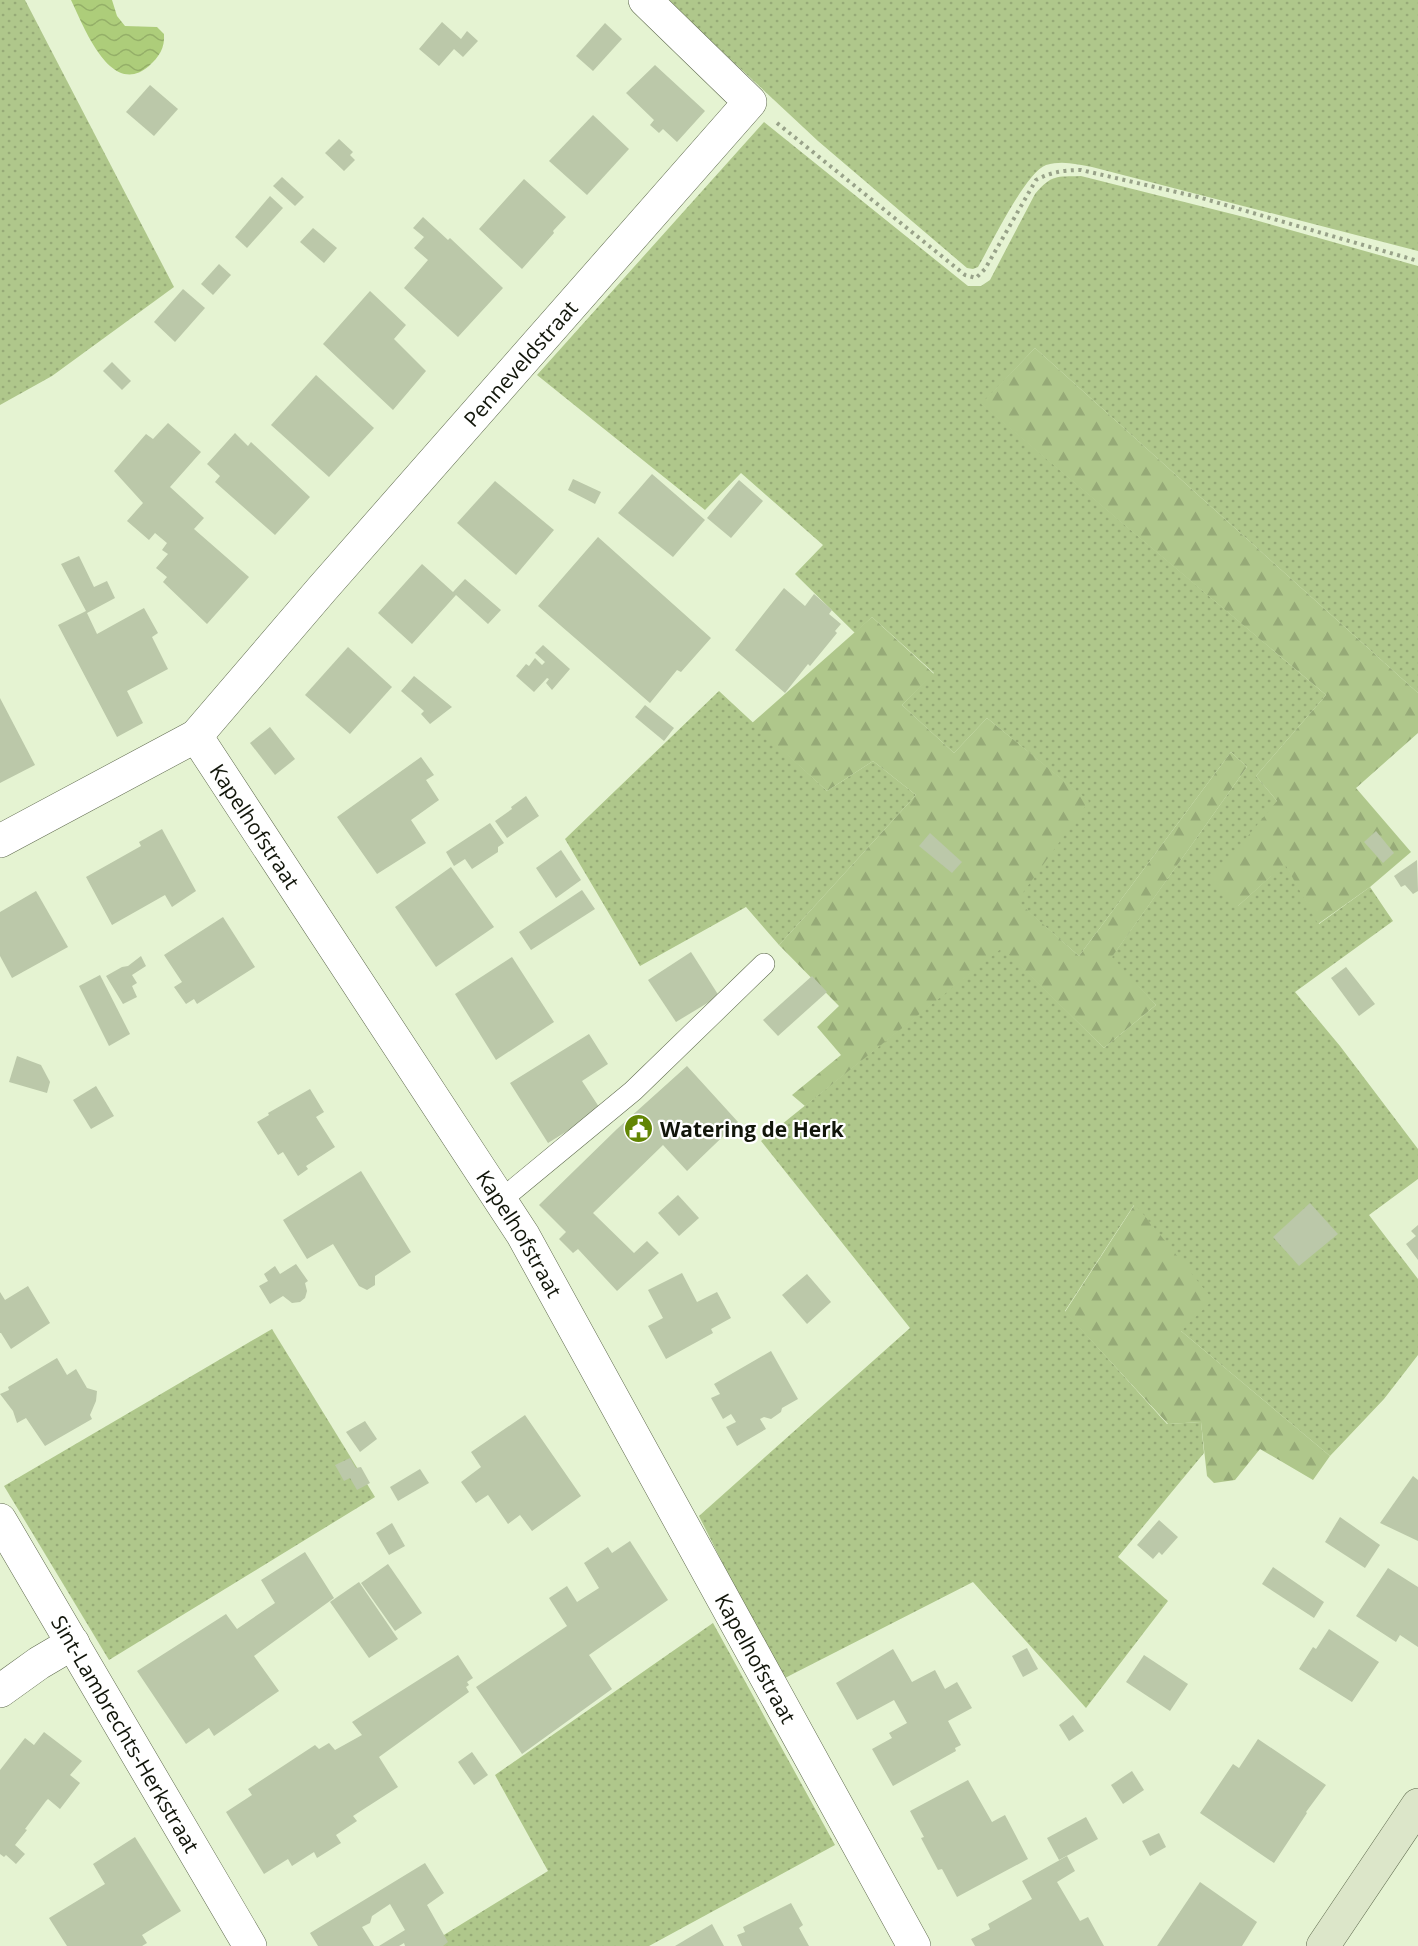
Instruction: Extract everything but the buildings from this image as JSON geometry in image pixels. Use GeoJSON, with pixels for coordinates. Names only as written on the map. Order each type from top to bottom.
{"type":"FeatureCollection","features":[{"type":"Feature","properties":{"kind":"main road"},"geometry":{"type":"LineString","coordinates":[[1323,1946],[1414,1819]]}},
{"type":"Feature","properties":{"kind":"street"},"geometry":{"type":"LineString","coordinates":[[645,0],[750,102]]}},
{"type":"Feature","properties":{"kind":"street","name":"Penneveldstraat"},"geometry":{"type":"LineString","coordinates":[[196,736],[750,102]]}},
{"type":"Feature","properties":{"kind":"street"},"geometry":{"type":"LineString","coordinates":[[0,841],[196,736]]}},
{"type":"Feature","properties":{"kind":"street","name":"Kapelhofstraat"},"geometry":{"type":"LineString","coordinates":[[196,736],[523,1234],[914,1946]]}},
{"type":"Feature","properties":{"kind":"street","name":"Sint-Lambrechts-Herkstraat"},"geometry":{"type":"LineString","coordinates":[[0,1520],[74,1642],[250,1946]]}},
{"type":"Feature","properties":{"kind":"street"},"geometry":{"type":"LineString","coordinates":[[0,1691],[39,1663],[74,1642]]}},
{"type":"Feature","properties":{"kind":"lane"},"geometry":{"type":"LineString","coordinates":[[501,1200],[633,1091],[764,964]]}},
{"type":"Feature","properties":{"kind":"path"},"geometry":{"type":"LineString","coordinates":[[750,102],[965,275],[976,278],[985,269],[1036,180],[1049,173],[1067,170],[1081,170],[1198,197],[1418,261]]}},
{"type":"Feature","properties":{"kind":"green space"},"geometry":{"type":"Polygon","coordinates":[[[0,0],[25,0],[174,287],[52,376],[0,405],[0,0]]]}},
{"type":"Feature","properties":{"kind":"green space"},"geometry":{"type":"Polygon","coordinates":[[[667,0],[1418,0],[1418,251],[1092,167],[1058,163],[1046,165],[1028,181],[978,267],[967,268],[818,141],[667,0]]]}},
{"type":"Feature","properties":{"kind":"green space"},"geometry":{"type":"Polygon","coordinates":[[[764,122],[968,286],[981,286],[990,280],[1035,194],[1050,180],[1066,176],[1081,176],[1248,218],[1418,266],[1418,693],[1035,348],[982,404],[1326,695],[1256,776],[1277,801],[1238,906],[1285,863],[1319,924],[1370,887],[1393,921],[1295,992],[1340,1046],[1418,1149],[1418,1179],[1369,1215],[1418,1279],[1418,1355],[1384,1399],[1330,1456],[1181,1331],[1134,1205],[1065,1311],[1167,1424],[1201,1422],[1204,1453],[1118,1557],[1168,1601],[1086,1708],[973,1582],[781,1680],[699,1516],[910,1328],[761,1141],[1002,947],[1104,1048],[1156,1005],[1111,958],[1247,767],[1231,752],[1079,956],[1016,901],[1088,801],[987,718],[954,753],[902,705],[934,673],[872,617],[855,633],[795,574],[823,545],[741,473],[705,510],[537,375],[764,122]]]}},
{"type":"Feature","properties":{"kind":"green space"},"geometry":{"type":"Polygon","coordinates":[[[1035,348],[1418,693],[1418,733],[1356,788],[1411,852],[1370,887],[1318,924],[1285,864],[1238,906],[1211,880],[1277,801],[1256,776],[1326,695],[981,404],[1035,348]]]}},
{"type":"Feature","properties":{"kind":"green space"},"geometry":{"type":"Polygon","coordinates":[[[872,617],[934,674],[902,705],[954,753],[987,718],[1089,801],[1017,901],[1079,956],[1231,752],[1247,767],[1112,957],[1156,1005],[1104,1048],[1002,948],[805,1106],[792,1095],[841,1055],[817,1027],[839,1006],[779,945],[916,795],[873,761],[827,791],[752,723],[872,617]]]}},
{"type":"Feature","properties":{"kind":"green space"},"geometry":{"type":"Polygon","coordinates":[[[719,691],[827,791],[873,761],[916,795],[779,945],[746,907],[640,966],[565,839],[719,691]]]}},
{"type":"Feature","properties":{"kind":"green space"},"geometry":{"type":"Polygon","coordinates":[[[1135,1204],[1213,1300],[1181,1331],[1330,1456],[1313,1480],[1260,1449],[1235,1480],[1214,1483],[1207,1476],[1201,1422],[1168,1424],[1065,1312],[1135,1204]]]}},
{"type":"Feature","properties":{"kind":"green space"},"geometry":{"type":"Polygon","coordinates":[[[272,1329],[375,1497],[109,1660],[4,1486],[272,1329]]]}},
{"type":"Feature","properties":{"kind":"green space"},"geometry":{"type":"Polygon","coordinates":[[[713,1623],[835,1845],[649,1946],[426,1946],[548,1871],[495,1775],[713,1623]]]}},
{"type":"Feature","properties":{"kind":"water"},"geometry":{"type":"Polygon","coordinates":[[[71,0],[112,0],[117,16],[125,26],[157,27],[164,34],[158,56],[149,66],[135,74],[123,73],[111,67],[91,41],[71,0]]]}},
{"type":"Feature","properties":{"kind":"place","name":"Watering de Herk"},"geometry":{"type":"Point","coordinates":[639,1129]}}]}
